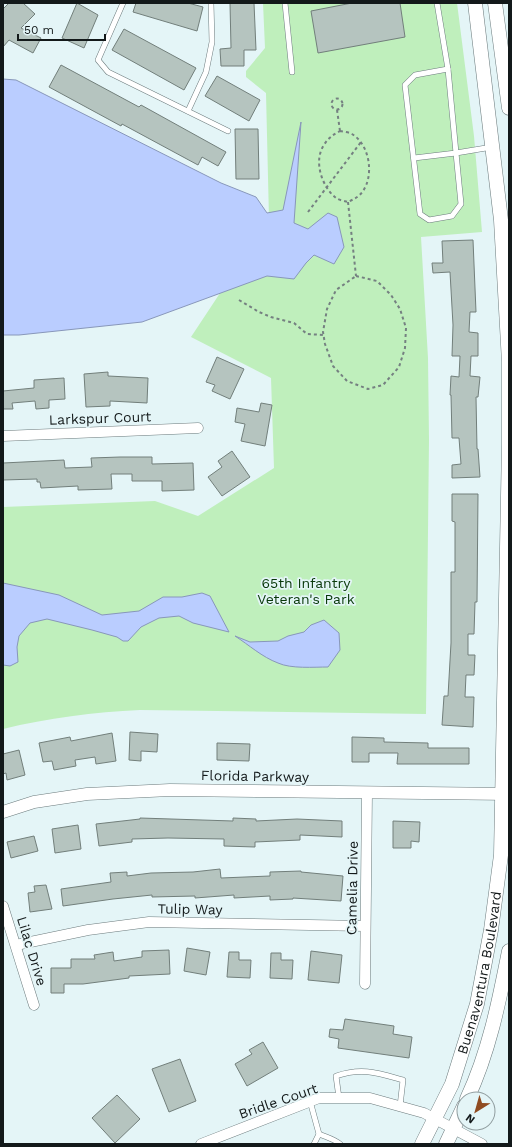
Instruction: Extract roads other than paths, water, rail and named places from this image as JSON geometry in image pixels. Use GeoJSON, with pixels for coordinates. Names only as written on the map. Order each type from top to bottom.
{"type":"FeatureCollection","features":[{"type":"Feature","properties":{"kind":"main road","name":"Buenaventura Boulevard"},"geometry":{"type":"LineString","coordinates":[[422,1144],[452,1084],[477,1004],[491,930],[501,855],[506,794],[509,362],[501,220],[476,3]]}},
{"type":"Feature","properties":{"kind":"main road"},"geometry":{"type":"LineString","coordinates":[[496,3],[509,108]]}},
{"type":"Feature","properties":{"kind":"main road","name":"Buenaventura Boulevard"},"geometry":{"type":"LineString","coordinates":[[470,1091],[487,1049],[509,951]]}},
{"type":"Feature","properties":{"kind":"main road"},"geometry":{"type":"LineString","coordinates":[[446,1144],[456,1124]]}},
{"type":"Feature","properties":{"kind":"street","name":"Larkspur Court"},"geometry":{"type":"LineString","coordinates":[[3,436],[198,428]]}},
{"type":"Feature","properties":{"kind":"street","name":"Florida Parkway"},"geometry":{"type":"LineString","coordinates":[[3,812],[34,802],[87,794],[170,790],[506,794]]}},
{"type":"Feature","properties":{"kind":"street","name":"Camelia Drive"},"geometry":{"type":"LineString","coordinates":[[365,984],[367,792]]}},
{"type":"Feature","properties":{"kind":"street","name":"Lilac Drive"},"geometry":{"type":"LineString","coordinates":[[3,906],[34,1005]]}},
{"type":"Feature","properties":{"kind":"street","name":"Tulip Way"},"geometry":{"type":"LineString","coordinates":[[16,945],[88,930],[149,922],[365,926]]}},
{"type":"Feature","properties":{"kind":"street","name":"Bridle Court"},"geometry":{"type":"LineString","coordinates":[[201,1144],[319,1098],[370,1098],[400,1106],[424,1113],[482,1144]]}},
{"type":"Feature","properties":{"kind":"lane"},"geometry":{"type":"LineString","coordinates":[[123,3],[98,60],[108,72],[228,131]]}},
{"type":"Feature","properties":{"kind":"lane"},"geometry":{"type":"LineString","coordinates":[[188,111],[206,72],[212,42],[212,3]]}},
{"type":"Feature","properties":{"kind":"lane"},"geometry":{"type":"LineString","coordinates":[[285,3],[292,72]]}},
{"type":"Feature","properties":{"kind":"lane"},"geometry":{"type":"LineString","coordinates":[[437,3],[448,69],[461,204],[452,216],[429,220],[420,214],[405,85],[415,76],[448,69]]}},
{"type":"Feature","properties":{"kind":"lane"},"geometry":{"type":"LineString","coordinates":[[414,158],[493,147]]}},
{"type":"Feature","properties":{"kind":"lane"},"geometry":{"type":"LineString","coordinates":[[339,1098],[336,1076],[346,1072],[368,1070],[403,1080],[400,1106]]}},
{"type":"Feature","properties":{"kind":"lane"},"geometry":{"type":"LineString","coordinates":[[310,1101],[319,1134],[314,1144]]}},
{"type":"Feature","properties":{"kind":"lane"},"geometry":{"type":"LineString","coordinates":[[319,1134],[335,1140],[340,1144]]}},
{"type":"Feature","properties":{"kind":"water"},"geometry":{"type":"Polygon","coordinates":[[[3,79],[16,80],[221,183],[256,197],[267,213],[283,210],[301,122],[294,223],[308,229],[328,213],[337,217],[344,247],[334,264],[314,255],[294,279],[267,276],[142,322],[19,335],[3,335],[3,79]]]}},
{"type":"Feature","properties":{"kind":"water"},"geometry":{"type":"Polygon","coordinates":[[[3,583],[59,595],[102,615],[139,611],[163,597],[182,597],[202,593],[210,596],[229,632],[193,623],[179,616],[159,618],[141,627],[128,641],[123,641],[117,637],[47,619],[30,623],[19,636],[17,647],[18,662],[10,666],[3,665],[3,583]]]}},
{"type":"Feature","properties":{"kind":"water"},"geometry":{"type":"Polygon","coordinates":[[[324,620],[339,633],[340,650],[328,667],[283,665],[266,658],[235,636],[250,642],[278,641],[288,636],[304,632],[311,625],[324,620]]]}},
{"type":"Feature","properties":{"kind":"park label","name":"65th Infantry Veteran's Park"},"geometry":{"type":"Point","coordinates":[306,592]}}]}
